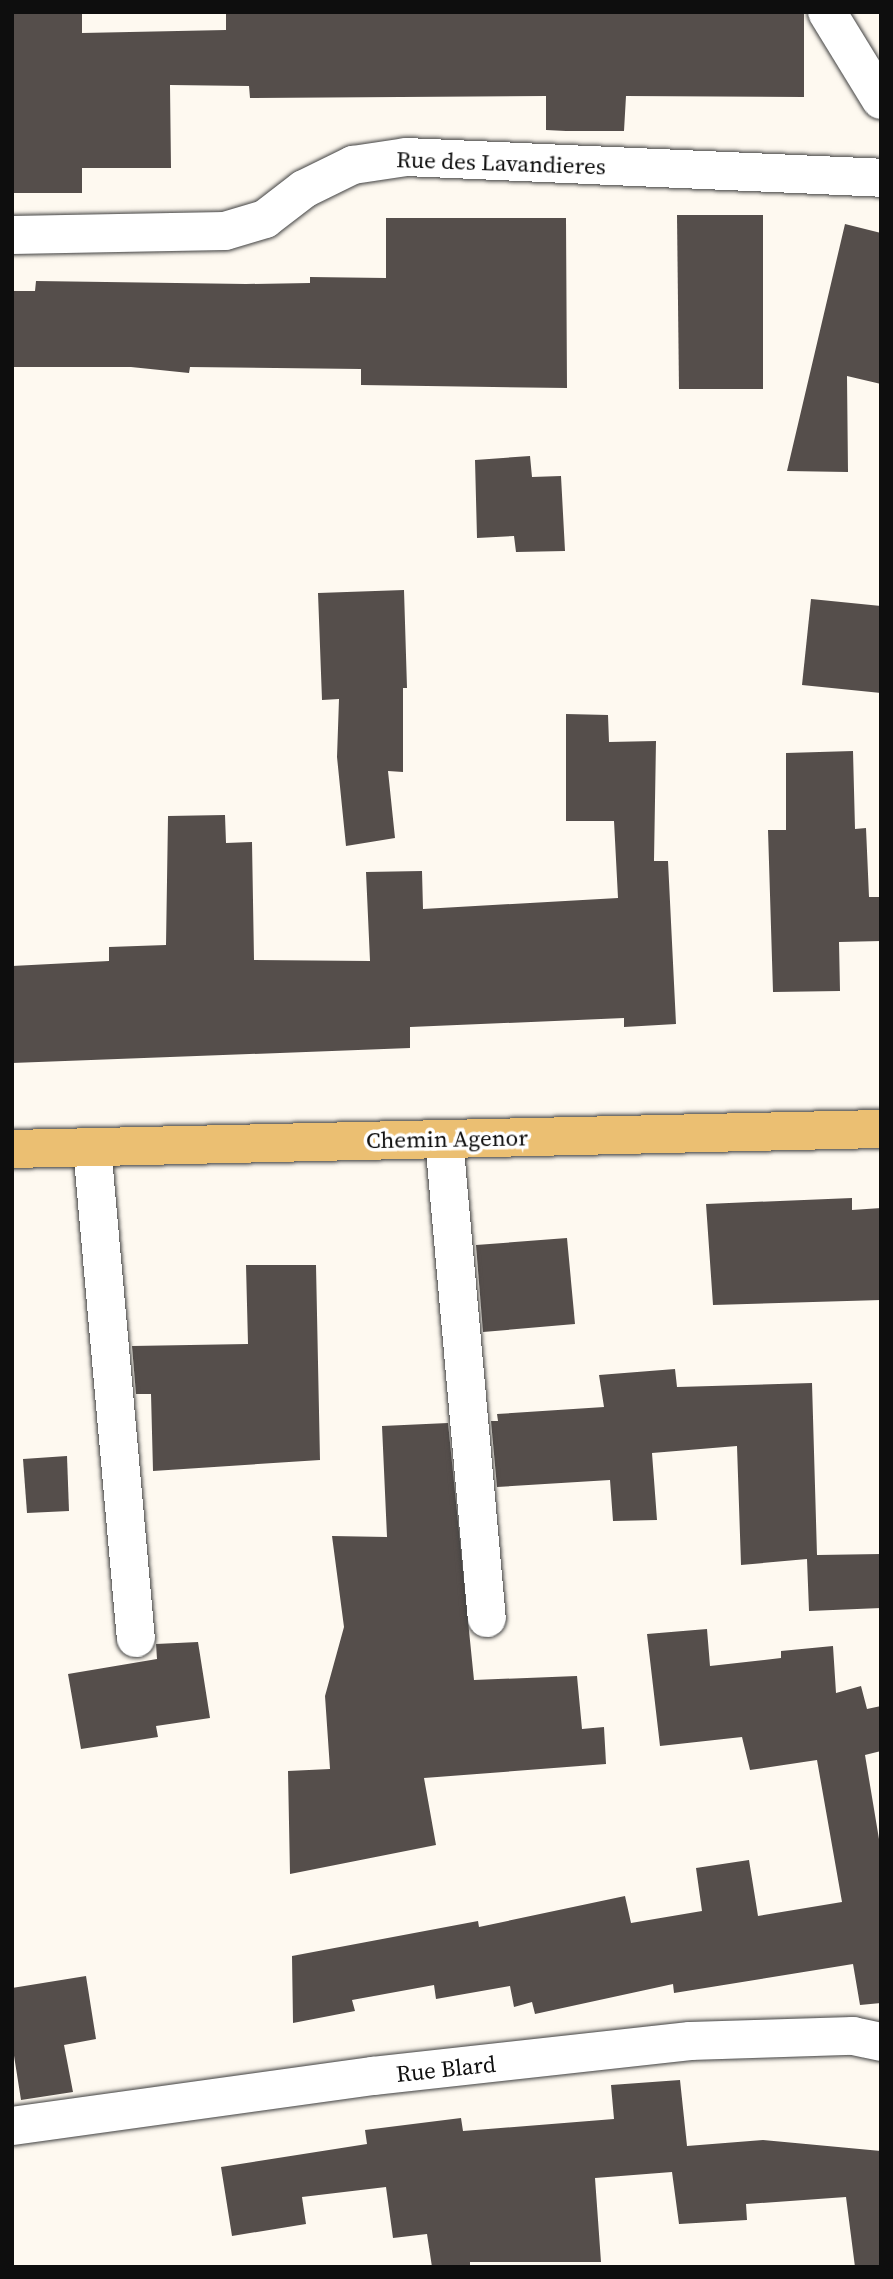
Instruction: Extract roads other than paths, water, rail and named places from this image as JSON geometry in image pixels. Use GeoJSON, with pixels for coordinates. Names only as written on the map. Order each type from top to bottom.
{"type":"FeatureCollection","features":[{"type":"Feature","properties":{"kind":"main road","name":"Chemin Agenor"},"geometry":{"type":"LineString","coordinates":[[12,1149],[881,1129]]}},
{"type":"Feature","properties":{"kind":"street"},"geometry":{"type":"LineString","coordinates":[[827,12],[881,100]]}},
{"type":"Feature","properties":{"kind":"street","name":"Rue des Lavandieres"},"geometry":{"type":"LineString","coordinates":[[12,235],[225,231],[265,219],[304,189],[353,165],[405,156],[881,178]]}},
{"type":"Feature","properties":{"kind":"street"},"geometry":{"type":"LineString","coordinates":[[444,1139],[487,1618]]}},
{"type":"Feature","properties":{"kind":"street"},"geometry":{"type":"LineString","coordinates":[[92,1147],[136,1639]]}},
{"type":"Feature","properties":{"kind":"street","name":"Rue Blard"},"geometry":{"type":"LineString","coordinates":[[12,2126],[373,2076],[690,2041],[853,2036],[881,2042]]}}]}
